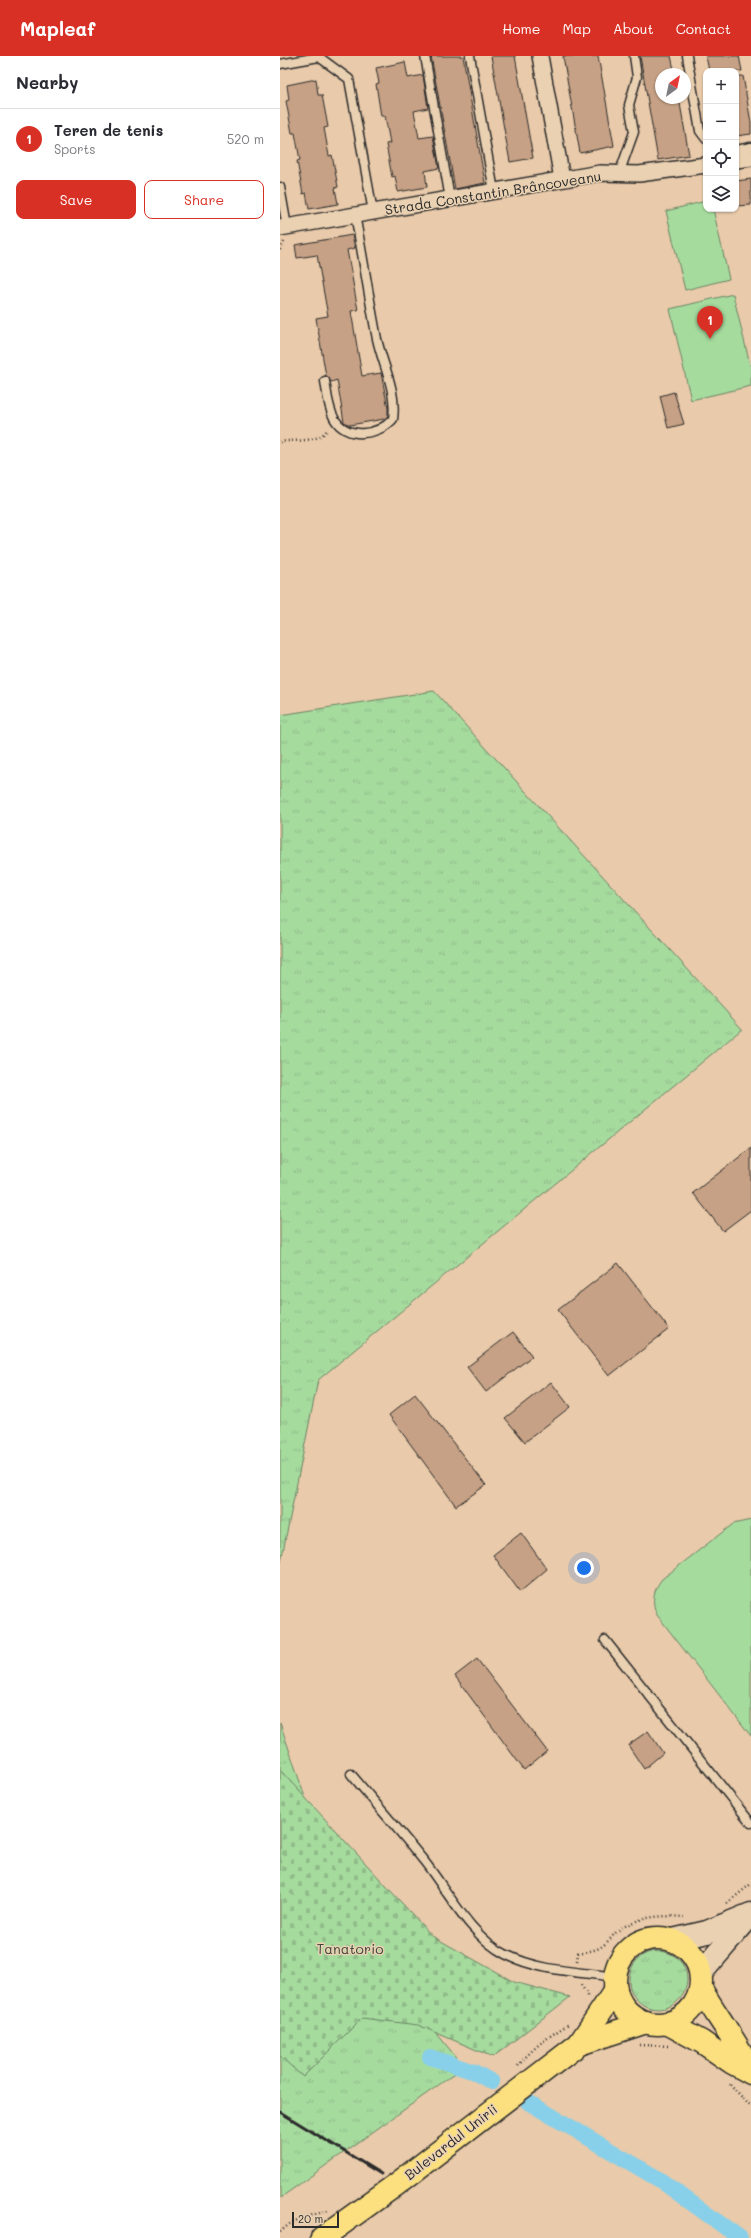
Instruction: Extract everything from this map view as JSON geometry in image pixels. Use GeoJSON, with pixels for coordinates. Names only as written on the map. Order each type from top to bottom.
{"type":"FeatureCollection","features":[{"type":"Feature","properties":{"kind":"main road"},"geometry":{"type":"LineString","coordinates":[[751,1914],[707,1932],[673,1940],[651,1938],[630,1948],[618,1966],[616,1983],[627,2010],[702,2042],[731,2062],[751,2072]]}},
{"type":"Feature","properties":{"kind":"main road"},"geometry":{"type":"LineString","coordinates":[[657,2023],[676,2020],[692,2008],[701,1981],[751,1914]]}},
{"type":"Feature","properties":{"kind":"main road"},"geometry":{"type":"LineString","coordinates":[[673,1940],[681,1944],[694,1957],[701,1981],[721,2024],[742,2052],[751,2072]]}},
{"type":"Feature","properties":{"kind":"main road","name":"Bulevardul Unirii"},"geometry":{"type":"LineString","coordinates":[[579,2044],[616,1983]]}},
{"type":"Feature","properties":{"kind":"main road","name":"Bulevardul Unirii"},"geometry":{"type":"LineString","coordinates":[[322,2238],[396,2184],[502,2101],[520,2077],[579,2044],[657,2023]]}},
{"type":"Feature","properties":{"kind":"street"},"geometry":{"type":"LineString","coordinates":[[540,56],[562,179]]}},
{"type":"Feature","properties":{"kind":"street"},"geometry":{"type":"LineString","coordinates":[[739,160],[751,158]]}},
{"type":"Feature","properties":{"kind":"street","name":"Strada Constantin Brâncoveanu"},"geometry":{"type":"LineString","coordinates":[[284,228],[562,179],[600,174],[639,174],[703,165]]}},
{"type":"Feature","properties":{"kind":"lane"},"geometry":{"type":"LineString","coordinates":[[425,56],[450,199]]}},
{"type":"Feature","properties":{"kind":"lane"},"geometry":{"type":"LineString","coordinates":[[470,56],[494,191]]}},
{"type":"Feature","properties":{"kind":"lane"},"geometry":{"type":"LineString","coordinates":[[619,174],[634,132],[629,105],[637,77],[634,56]]}},
{"type":"Feature","properties":{"kind":"lane"},"geometry":{"type":"LineString","coordinates":[[687,56],[700,131],[703,135]]}},
{"type":"Feature","properties":{"kind":"lane"},"geometry":{"type":"LineString","coordinates":[[280,64],[319,57],[349,79],[373,212]]}},
{"type":"Feature","properties":{"kind":"lane"},"geometry":{"type":"LineString","coordinates":[[739,150],[751,148]]}},
{"type":"Feature","properties":{"kind":"lane"},"geometry":{"type":"LineString","coordinates":[[280,187],[284,228]]}},
{"type":"Feature","properties":{"kind":"lane"},"geometry":{"type":"LineString","coordinates":[[325,381],[331,412],[335,420],[351,432],[361,434],[380,430],[387,426],[392,419],[394,410],[391,384],[378,340],[355,215]]}},
{"type":"Feature","properties":{"kind":"lane"},"geometry":{"type":"LineString","coordinates":[[605,1640],[751,1823]]}},
{"type":"Feature","properties":{"kind":"lane"},"geometry":{"type":"LineString","coordinates":[[352,1774],[424,1862],[459,1910],[488,1943],[505,1954],[525,1962],[576,1971],[616,1983]]}},
{"type":"Feature","properties":{"kind":"path"},"geometry":{"type":"LineString","coordinates":[[280,442],[310,440],[326,433],[335,420]]}},
{"type":"Feature","properties":{"kind":"path"},"geometry":{"type":"LineString","coordinates":[[722,1906],[751,1884]]}},
{"type":"Feature","properties":{"kind":"path"},"geometry":{"type":"LineString","coordinates":[[587,2001],[587,1994],[582,1986],[575,1981],[578,1953],[596,1950],[605,1944],[618,1930],[644,1918],[687,1917]]}},
{"type":"Feature","properties":{"kind":"path"},"geometry":{"type":"LineString","coordinates":[[520,2077],[524,2056],[545,2038],[574,2021]]}},
{"type":"Feature","properties":{"kind":"path"},"geometry":{"type":"LineString","coordinates":[[637,2045],[660,2045],[675,2047]]}},
{"type":"Feature","properties":{"kind":"path"},"geometry":{"type":"LineString","coordinates":[[280,2232],[292,2222],[335,2207]]}},
{"type":"Feature","properties":{"kind":"green space"},"geometry":{"type":"Polygon","coordinates":[[[703,202],[703,212],[714,212],[729,279],[685,290],[666,211],[703,202]]]}},
{"type":"Feature","properties":{"kind":"green space"},"geometry":{"type":"Polygon","coordinates":[[[733,294],[751,369],[751,386],[691,400],[670,309],[733,294]]]}},
{"type":"Feature","properties":{"kind":"green space"},"geometry":{"type":"Polygon","coordinates":[[[434,691],[742,1029],[318,1380],[280,1566],[280,715],[434,691]]]}},
{"type":"Feature","properties":{"kind":"green space"},"geometry":{"type":"Polygon","coordinates":[[[751,1520],[751,1736],[657,1615],[654,1605],[654,1596],[662,1579],[733,1524],[751,1520]]]}},
{"type":"Feature","properties":{"kind":"green space"},"geometry":{"type":"Polygon","coordinates":[[[280,1723],[348,1924],[464,2067],[280,2198],[280,1723]]]}},
{"type":"Feature","properties":{"kind":"green space","name":"Tanatorio"},"geometry":{"type":"Polygon","coordinates":[[[280,1770],[432,1936],[514,1982],[570,1997],[493,2057],[418,2025],[362,2018],[303,2077],[280,2056],[280,1770]]]}},
{"type":"Feature","properties":{"kind":"green space"},"geometry":{"type":"Polygon","coordinates":[[[652,1951],[664,1951],[679,1959],[687,1974],[687,1986],[679,2001],[664,2009],[652,2009],[637,2001],[629,1986],[629,1974],[637,1959],[652,1951]]]}},
{"type":"Feature","properties":{"kind":"building"},"geometry":{"type":"Polygon","coordinates":[[[431,56],[463,56],[485,183],[455,189],[431,56]]]}},
{"type":"Feature","properties":{"kind":"building"},"geometry":{"type":"Polygon","coordinates":[[[491,56],[515,56],[533,158],[510,162],[491,56]]]}},
{"type":"Feature","properties":{"kind":"building"},"geometry":{"type":"Polygon","coordinates":[[[563,56],[598,56],[614,146],[580,153],[563,56]]]}},
{"type":"Feature","properties":{"kind":"building"},"geometry":{"type":"Polygon","coordinates":[[[640,56],[671,56],[674,68],[655,68],[655,104],[680,104],[689,155],[658,160],[640,56]]]}},
{"type":"Feature","properties":{"kind":"building"},"geometry":{"type":"Polygon","coordinates":[[[706,56],[739,56],[742,71],[739,71],[739,68],[708,68],[706,56]]]}},
{"type":"Feature","properties":{"kind":"building"},"geometry":{"type":"Polygon","coordinates":[[[405,62],[408,78],[423,75],[428,108],[414,111],[419,138],[433,136],[439,168],[425,171],[427,187],[398,192],[395,176],[392,177],[386,144],[390,143],[385,116],[381,116],[376,84],[379,83],[376,68],[405,62]]]}},
{"type":"Feature","properties":{"kind":"building"},"geometry":{"type":"Polygon","coordinates":[[[739,76],[743,76],[751,123],[751,134],[739,136],[739,76]]]}},
{"type":"Feature","properties":{"kind":"building"},"geometry":{"type":"Polygon","coordinates":[[[316,79],[318,95],[322,95],[328,127],[324,128],[329,156],[332,155],[338,187],[335,188],[338,204],[309,209],[306,193],[303,194],[297,161],[300,160],[295,133],[292,133],[286,101],[289,100],[287,85],[316,79]]]}},
{"type":"Feature","properties":{"kind":"building"},"geometry":{"type":"Polygon","coordinates":[[[751,179],[751,205],[739,206],[739,181],[751,179]]]}},
{"type":"Feature","properties":{"kind":"building"},"geometry":{"type":"Polygon","coordinates":[[[352,235],[355,248],[347,250],[358,310],[351,311],[362,376],[381,373],[388,408],[388,416],[384,419],[350,425],[344,422],[337,380],[331,382],[326,376],[316,318],[328,316],[317,255],[297,258],[295,245],[352,235]]]}},
{"type":"Feature","properties":{"kind":"building"},"geometry":{"type":"Polygon","coordinates":[[[674,392],[684,424],[668,428],[660,396],[674,392]]]}},
{"type":"Feature","properties":{"kind":"building"},"geometry":{"type":"Polygon","coordinates":[[[751,1148],[751,1210],[723,1231],[693,1193],[751,1148]]]}},
{"type":"Feature","properties":{"kind":"building"},"geometry":{"type":"Polygon","coordinates":[[[618,1263],[669,1329],[609,1376],[558,1310],[618,1263]]]}},
{"type":"Feature","properties":{"kind":"building"},"geometry":{"type":"Polygon","coordinates":[[[513,1332],[532,1356],[486,1392],[467,1367],[513,1332]]]}},
{"type":"Feature","properties":{"kind":"building"},"geometry":{"type":"Polygon","coordinates":[[[551,1382],[570,1407],[525,1442],[505,1418],[551,1382]]]}},
{"type":"Feature","properties":{"kind":"building"},"geometry":{"type":"Polygon","coordinates":[[[415,1394],[486,1485],[456,1506],[389,1415],[415,1394]]]}},
{"type":"Feature","properties":{"kind":"building"},"geometry":{"type":"Polygon","coordinates":[[[521,1533],[547,1569],[520,1592],[493,1555],[521,1533]]]}},
{"type":"Feature","properties":{"kind":"building"},"geometry":{"type":"Polygon","coordinates":[[[477,1659],[547,1751],[524,1770],[455,1676],[477,1659]]]}},
{"type":"Feature","properties":{"kind":"building"},"geometry":{"type":"Polygon","coordinates":[[[648,1731],[663,1753],[644,1769],[628,1745],[648,1731]]]}},
{"type":"Feature","properties":{"kind":"waterway"},"geometry":{"type":"LineString","coordinates":[[430,2057],[474,2072],[492,2082]]}},
{"type":"Feature","properties":{"kind":"waterway"},"geometry":{"type":"LineString","coordinates":[[528,2102],[660,2180],[740,2238]]}},
{"type":"Feature","properties":{"kind":"railway"},"geometry":{"type":"LineString","coordinates":[[280,2112],[381,2174]]}},
{"type":"Feature","properties":{"kind":"place","name":"Teren de tenis"},"geometry":{"type":"Point","coordinates":[710,339]}}]}
